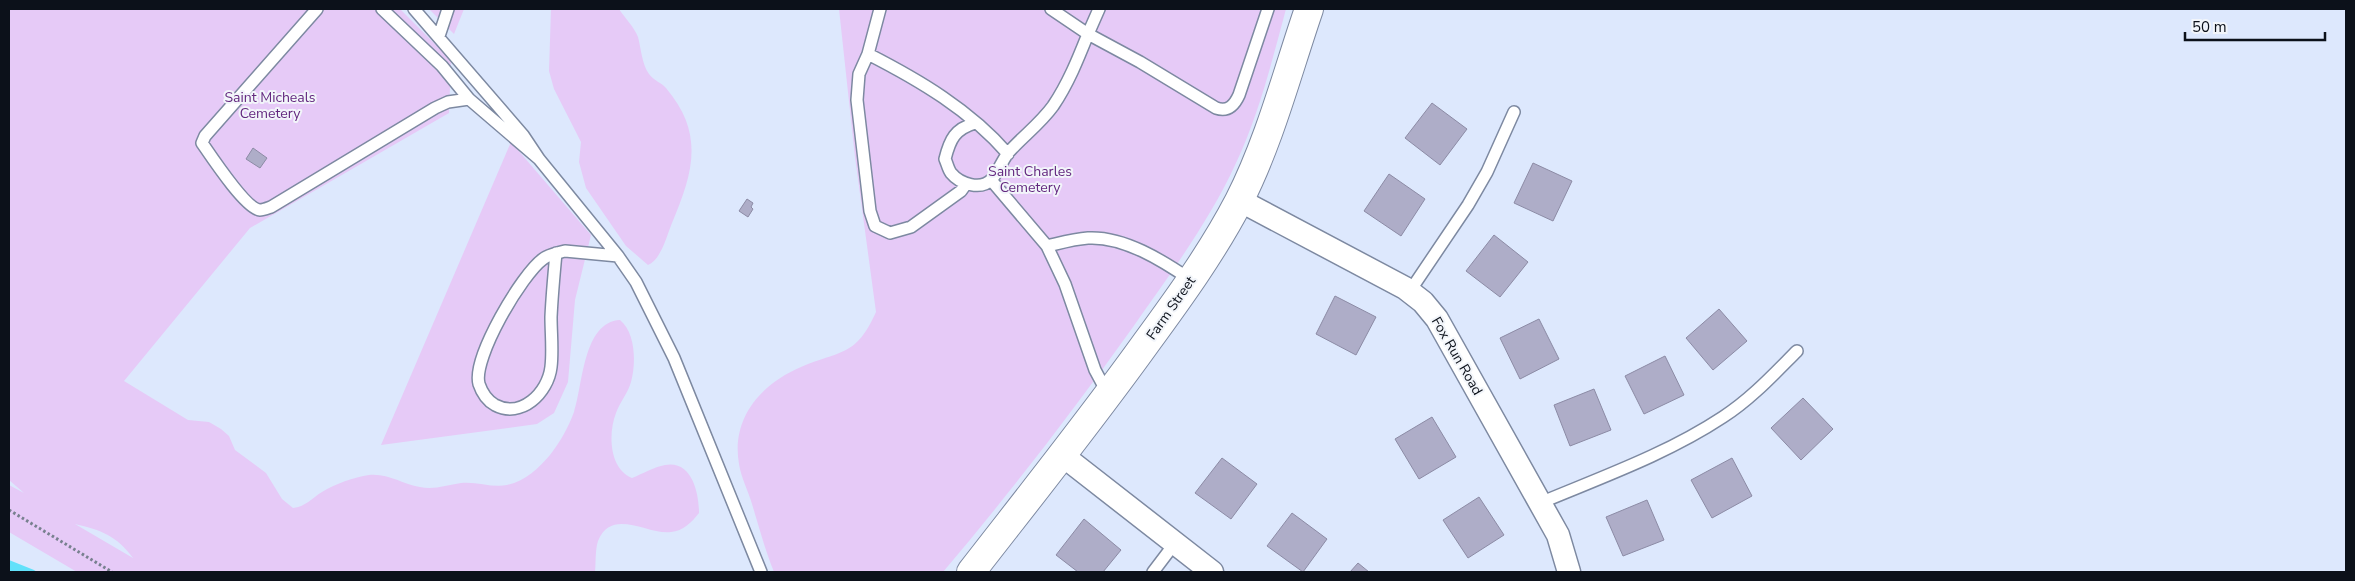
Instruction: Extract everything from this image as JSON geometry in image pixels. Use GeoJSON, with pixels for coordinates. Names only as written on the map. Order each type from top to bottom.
{"type":"FeatureCollection","features":[{"type":"Feature","properties":{"kind":"street","name":"Farm Street"},"geometry":{"type":"LineString","coordinates":[[971,572],[1110,392],[1191,280],[1239,200],[1273,119],[1309,9]]}},
{"type":"Feature","properties":{"kind":"street","name":"Fox Run Road"},"geometry":{"type":"LineString","coordinates":[[1239,200],[1410,291],[1438,318],[1558,535],[1569,572]]}},
{"type":"Feature","properties":{"kind":"street"},"geometry":{"type":"LineString","coordinates":[[1062,455],[1212,572]]}},
{"type":"Feature","properties":{"kind":"lane"},"geometry":{"type":"LineString","coordinates":[[317,9],[205,136],[202,143],[227,178],[251,205],[259,210],[272,207],[435,108],[448,102],[469,99]]}},
{"type":"Feature","properties":{"kind":"lane"},"geometry":{"type":"LineString","coordinates":[[382,9],[442,66],[469,99],[538,159]]}},
{"type":"Feature","properties":{"kind":"lane"},"geometry":{"type":"LineString","coordinates":[[414,9],[523,135],[538,159],[618,256],[636,282],[674,358],[761,572]]}},
{"type":"Feature","properties":{"kind":"lane"},"geometry":{"type":"LineString","coordinates":[[438,36],[448,9]]}},
{"type":"Feature","properties":{"kind":"lane"},"geometry":{"type":"LineString","coordinates":[[880,9],[868,54],[859,74],[857,100],[870,211],[875,226],[890,233],[911,227],[961,191],[966,184]]}},
{"type":"Feature","properties":{"kind":"lane"},"geometry":{"type":"LineString","coordinates":[[1052,9],[1088,34],[1140,62],[1216,108],[1227,109],[1232,107],[1239,95],[1268,9]]}},
{"type":"Feature","properties":{"kind":"lane"},"geometry":{"type":"LineString","coordinates":[[975,123],[961,127],[953,136],[945,159],[951,172],[966,184],[977,186],[991,180],[1008,154],[1029,134],[1053,106],[1069,79],[1099,9]]}},
{"type":"Feature","properties":{"kind":"lane"},"geometry":{"type":"LineString","coordinates":[[868,54],[918,80],[975,123],[1008,154]]}},
{"type":"Feature","properties":{"kind":"lane"},"geometry":{"type":"LineString","coordinates":[[1410,291],[1468,205],[1491,164],[1514,112]]}},
{"type":"Feature","properties":{"kind":"lane"},"geometry":{"type":"LineString","coordinates":[[991,180],[1047,246],[1065,284],[1095,370],[1102,383],[1110,392]]}},
{"type":"Feature","properties":{"kind":"lane"},"geometry":{"type":"LineString","coordinates":[[1047,246],[1090,238],[1108,241],[1138,250],[1168,264],[1191,280]]}},
{"type":"Feature","properties":{"kind":"lane"},"geometry":{"type":"LineString","coordinates":[[556,253],[551,316],[551,368],[544,385],[532,401],[519,409],[504,410],[490,402],[479,383],[479,372],[488,343],[504,311],[521,284],[543,258],[556,253],[565,251],[618,256]]}},
{"type":"Feature","properties":{"kind":"lane"},"geometry":{"type":"LineString","coordinates":[[1540,503],[1654,455],[1694,435],[1724,417],[1748,398],[1797,351]]}},
{"type":"Feature","properties":{"kind":"lane"},"geometry":{"type":"LineString","coordinates":[[1153,572],[1175,543]]}},
{"type":"Feature","properties":{"kind":"path"},"geometry":{"type":"LineString","coordinates":[[9,510],[112,572]]}},
{"type":"Feature","properties":{"kind":"green space","name":"Saint Micheals Cemetery"},"geometry":{"type":"Polygon","coordinates":[[[9,9],[400,9],[451,60],[449,113],[250,228],[124,381],[188,420],[209,422],[221,429],[229,436],[235,450],[266,473],[282,499],[293,508],[305,504],[322,492],[339,484],[357,477],[369,475],[389,477],[413,486],[425,488],[461,483],[507,485],[531,474],[546,460],[557,445],[574,412],[586,357],[598,331],[608,323],[620,320],[632,341],[634,367],[630,386],[613,421],[611,440],[615,459],[624,473],[632,478],[665,465],[674,465],[682,468],[692,480],[697,496],[699,513],[687,526],[671,532],[662,532],[631,525],[621,524],[612,526],[604,531],[598,541],[595,572],[77,572],[9,532],[9,485],[24,493],[9,480],[9,9]],[[75,524],[133,558],[121,544],[108,535],[75,524]]]}},
{"type":"Feature","properties":{"kind":"green space"},"geometry":{"type":"Polygon","coordinates":[[[429,9],[464,9],[454,34],[429,9]]]}},
{"type":"Feature","properties":{"kind":"green space"},"geometry":{"type":"Polygon","coordinates":[[[551,9],[619,9],[638,37],[643,61],[649,74],[666,88],[686,121],[691,138],[690,170],[663,247],[657,258],[648,265],[626,246],[586,188],[579,162],[581,142],[554,89],[549,71],[551,9]]]}},
{"type":"Feature","properties":{"kind":"green space","name":"Saint Charles Cemetery"},"geometry":{"type":"Polygon","coordinates":[[[839,9],[1286,9],[1252,126],[1214,206],[1161,287],[1087,390],[1017,482],[943,572],[774,572],[739,464],[738,447],[740,432],[752,405],[762,393],[787,374],[837,354],[854,345],[869,327],[876,312],[855,157],[839,9]]]}},
{"type":"Feature","properties":{"kind":"green space"},"geometry":{"type":"Polygon","coordinates":[[[511,142],[591,235],[575,300],[568,382],[554,413],[537,424],[381,445],[511,142]]]}},
{"type":"Feature","properties":{"kind":"water"},"geometry":{"type":"Polygon","coordinates":[[[9,560],[34,570],[37,572],[9,572],[9,560]]]}},
{"type":"Feature","properties":{"kind":"building"},"geometry":{"type":"Polygon","coordinates":[[[1432,103],[1467,129],[1440,165],[1405,138],[1432,103]]]}},
{"type":"Feature","properties":{"kind":"building"},"geometry":{"type":"Polygon","coordinates":[[[253,148],[267,158],[260,168],[246,159],[253,148]]]}},
{"type":"Feature","properties":{"kind":"building"},"geometry":{"type":"Polygon","coordinates":[[[1533,163],[1572,181],[1553,221],[1514,203],[1533,163]]]}},
{"type":"Feature","properties":{"kind":"building"},"geometry":{"type":"Polygon","coordinates":[[[1389,174],[1425,199],[1401,236],[1364,211],[1389,174]]]}},
{"type":"Feature","properties":{"kind":"building"},"geometry":{"type":"Polygon","coordinates":[[[747,199],[753,203],[751,207],[753,209],[748,217],[739,211],[747,199]]]}},
{"type":"Feature","properties":{"kind":"building"},"geometry":{"type":"Polygon","coordinates":[[[1494,235],[1528,262],[1500,297],[1466,271],[1494,235]]]}},
{"type":"Feature","properties":{"kind":"building"},"geometry":{"type":"Polygon","coordinates":[[[1335,296],[1376,317],[1356,355],[1316,334],[1335,296]]]}},
{"type":"Feature","properties":{"kind":"building"},"geometry":{"type":"Polygon","coordinates":[[[1719,309],[1747,341],[1713,370],[1686,338],[1719,309]]]}},
{"type":"Feature","properties":{"kind":"building"},"geometry":{"type":"Polygon","coordinates":[[[1539,319],[1559,359],[1520,379],[1500,338],[1539,319]]]}},
{"type":"Feature","properties":{"kind":"building"},"geometry":{"type":"Polygon","coordinates":[[[1665,356],[1684,395],[1644,414],[1625,376],[1665,356]]]}},
{"type":"Feature","properties":{"kind":"building"},"geometry":{"type":"Polygon","coordinates":[[[1594,389],[1611,430],[1570,446],[1554,405],[1594,389]]]}},
{"type":"Feature","properties":{"kind":"building"},"geometry":{"type":"Polygon","coordinates":[[[1803,398],[1833,429],[1801,460],[1771,428],[1803,398]]]}},
{"type":"Feature","properties":{"kind":"building"},"geometry":{"type":"Polygon","coordinates":[[[1432,417],[1456,457],[1419,479],[1395,439],[1432,417]]]}},
{"type":"Feature","properties":{"kind":"building"},"geometry":{"type":"Polygon","coordinates":[[[1222,458],[1257,484],[1231,519],[1195,493],[1222,458]]]}},
{"type":"Feature","properties":{"kind":"building"},"geometry":{"type":"Polygon","coordinates":[[[1732,458],[1752,496],[1712,518],[1691,480],[1732,458]]]}},
{"type":"Feature","properties":{"kind":"building"},"geometry":{"type":"Polygon","coordinates":[[[1479,497],[1504,535],[1468,558],[1443,520],[1479,497]]]}},
{"type":"Feature","properties":{"kind":"building"},"geometry":{"type":"Polygon","coordinates":[[[1647,500],[1664,540],[1623,556],[1606,517],[1647,500]]]}},
{"type":"Feature","properties":{"kind":"building"},"geometry":{"type":"Polygon","coordinates":[[[1292,513],[1327,539],[1303,572],[1267,546],[1292,513]]]}},
{"type":"Feature","properties":{"kind":"building"},"geometry":{"type":"Polygon","coordinates":[[[1084,519],[1121,550],[1103,572],[1078,572],[1056,555],[1084,519]]]}},
{"type":"Feature","properties":{"kind":"building"},"geometry":{"type":"Polygon","coordinates":[[[1358,563],[1369,572],[1350,572],[1358,563]]]}}]}
